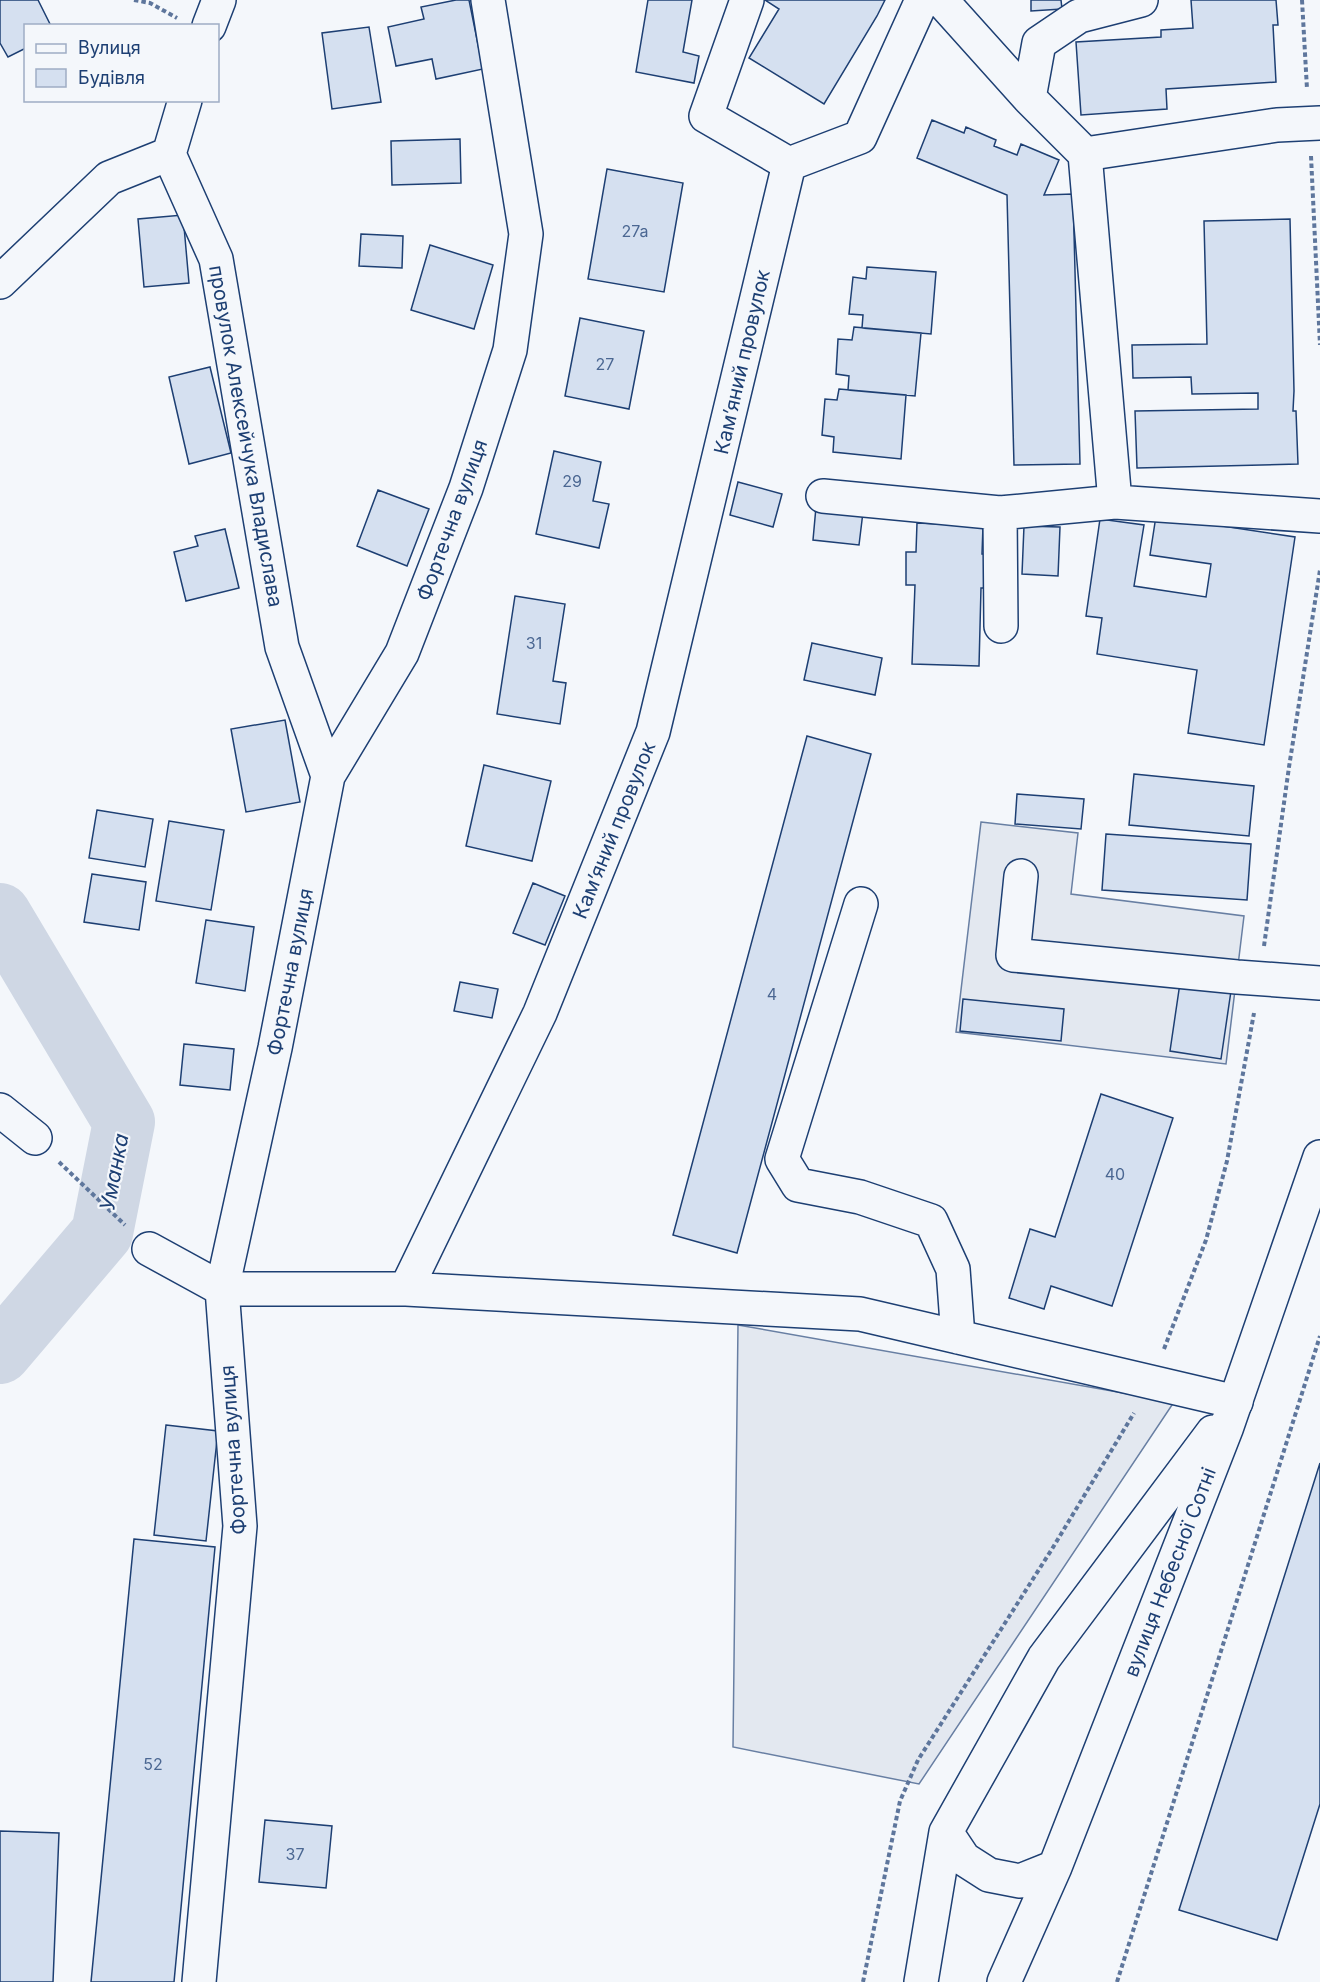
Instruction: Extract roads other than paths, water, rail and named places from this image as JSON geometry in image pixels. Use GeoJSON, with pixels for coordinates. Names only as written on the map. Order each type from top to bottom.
{"type":"FeatureCollection","features":[{"type":"Feature","properties":{"kind":"street"},"geometry":{"type":"LineString","coordinates":[[210,24],[219,0]]}},
{"type":"Feature","properties":{"kind":"street","name":"Фортечна вулиця"},"geometry":{"type":"LineString","coordinates":[[199,1982],[240,1526],[222,1288],[275,1048],[328,776],[402,653],[466,488],[510,350],[526,234],[488,0]]}},
{"type":"Feature","properties":{"kind":"street"},"geometry":{"type":"LineString","coordinates":[[747,0],[706,116],[789,164],[860,137],[922,0]]}},
{"type":"Feature","properties":{"kind":"street"},"geometry":{"type":"LineString","coordinates":[[941,0],[1029,98],[1085,154],[1115,502]]}},
{"type":"Feature","properties":{"kind":"street"},"geometry":{"type":"LineString","coordinates":[[1029,98],[1039,43],[1079,16],[1141,0]]}},
{"type":"Feature","properties":{"kind":"street"},"geometry":{"type":"LineString","coordinates":[[0,282],[110,178],[169,154],[184,102]]}},
{"type":"Feature","properties":{"kind":"street"},"geometry":{"type":"LineString","coordinates":[[1085,154],[1277,125],[1315,123]]}},
{"type":"Feature","properties":{"kind":"street","name":"провулок Алексейчука Владислава"},"geometry":{"type":"LineString","coordinates":[[169,154],[216,259],[282,647],[328,776]]}},
{"type":"Feature","properties":{"kind":"street","name":"Камʼяний провулок"},"geometry":{"type":"LineString","coordinates":[[406,1289],[540,1013],[653,732],[789,164]]}},
{"type":"Feature","properties":{"kind":"street"},"geometry":{"type":"LineString","coordinates":[[823,496],[1000,513],[1115,502],[1320,516]]}},
{"type":"Feature","properties":{"kind":"street"},"geometry":{"type":"LineString","coordinates":[[1000,513],[1001,626]]}},
{"type":"Feature","properties":{"kind":"street"},"geometry":{"type":"LineString","coordinates":[[1021,876],[1013,955],[1320,983]]}},
{"type":"Feature","properties":{"kind":"street"},"geometry":{"type":"LineString","coordinates":[[861,903],[782,1159],[798,1185],[860,1197],[931,1221],[953,1269],[958,1337]]}},
{"type":"Feature","properties":{"kind":"street"},"geometry":{"type":"LineString","coordinates":[[0,1110],[35,1138]]}},
{"type":"Feature","properties":{"kind":"street","name":"вулиця Небесної Сотні"},"geometry":{"type":"LineString","coordinates":[[1004,1982],[1055,1867],[1236,1402],[1320,1156]]}},
{"type":"Feature","properties":{"kind":"street"},"geometry":{"type":"LineString","coordinates":[[149,1249],[222,1288],[406,1289],[860,1314],[1236,1402],[1044,1658],[946,1832],[921,1982]]}},
{"type":"Feature","properties":{"kind":"street"},"geometry":{"type":"LineString","coordinates":[[946,1832],[964,1859],[989,1875],[1020,1881],[1055,1867]]}},
{"type":"Feature","properties":{"kind":"waterway","name":"Уманка"},"geometry":{"type":"LineString","coordinates":[[0,914],[124,1122],[102,1233],[0,1353]]}}]}
